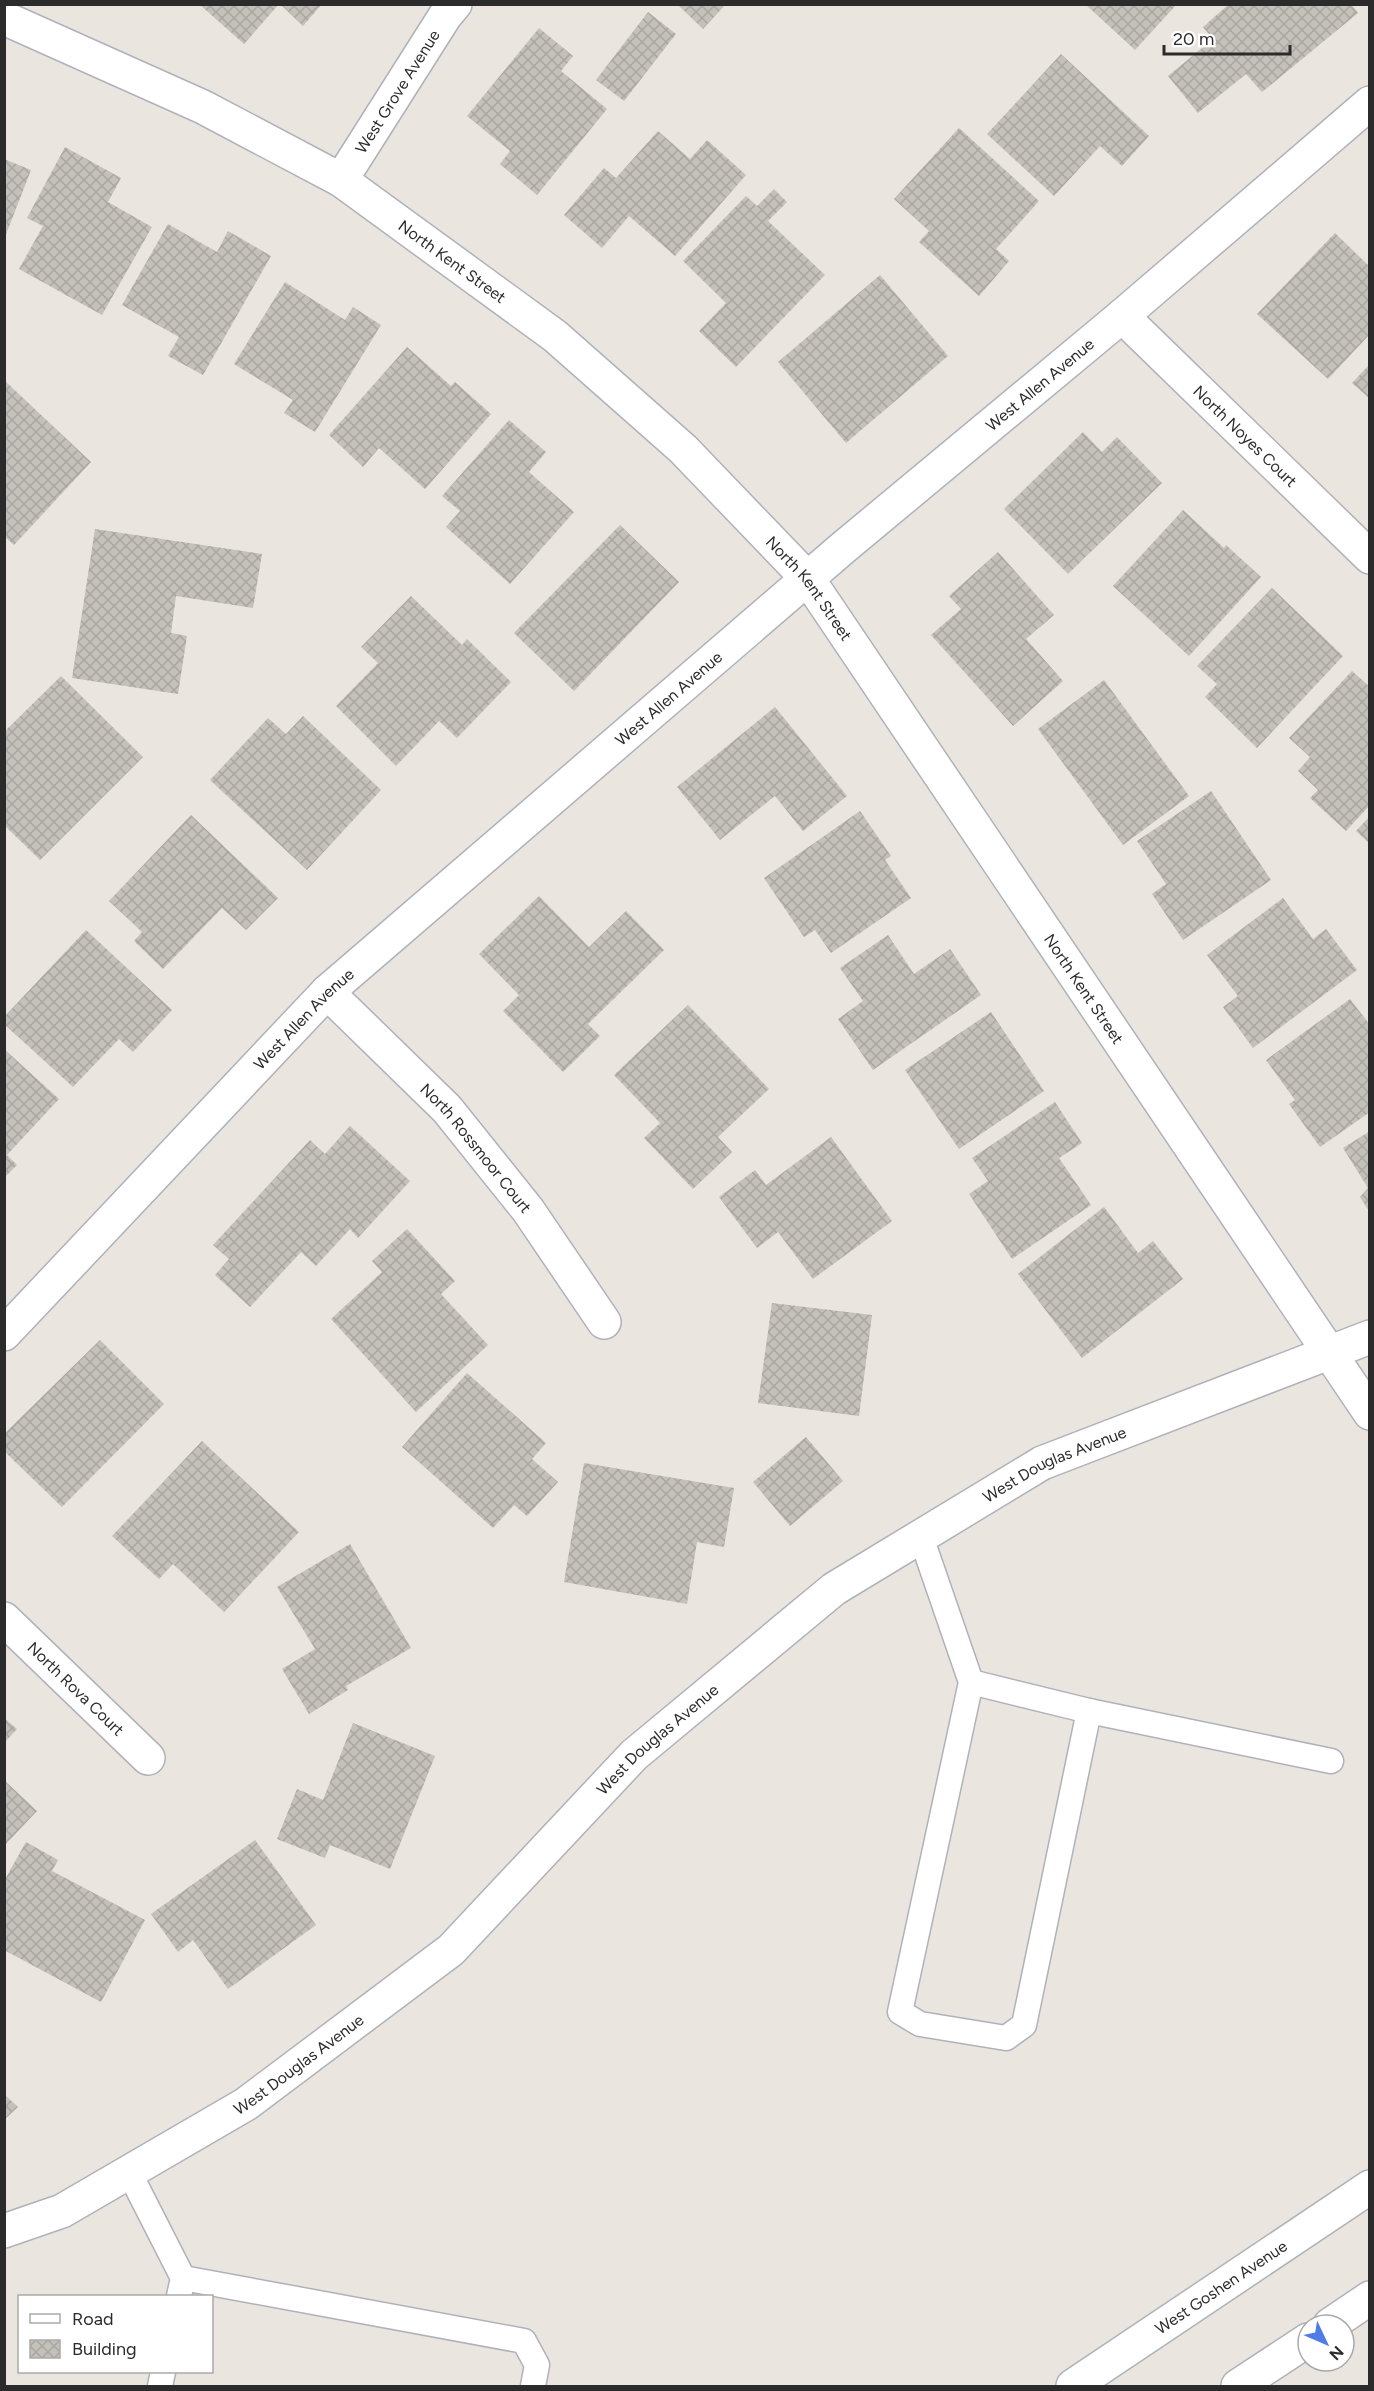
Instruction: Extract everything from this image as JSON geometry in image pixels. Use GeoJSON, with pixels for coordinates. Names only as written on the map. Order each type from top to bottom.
{"type":"FeatureCollection","features":[{"type":"Feature","properties":{"kind":"street","name":"West Grove Avenue"},"geometry":{"type":"LineString","coordinates":[[340,180],[445,16],[455,4]]}},
{"type":"Feature","properties":{"kind":"street","name":"North Kent Street"},"geometry":{"type":"LineString","coordinates":[[4,18],[203,107],[340,180],[555,336],[683,449],[808,579],[1370,1413]]}},
{"type":"Feature","properties":{"kind":"street","name":"West Allen Avenue"},"geometry":{"type":"LineString","coordinates":[[4,1334],[327,992],[808,579],[1122,316],[1370,103]]}},
{"type":"Feature","properties":{"kind":"street","name":"North Noyes Court"},"geometry":{"type":"LineString","coordinates":[[1122,316],[1370,557]]}},
{"type":"Feature","properties":{"kind":"street","name":"North Rossmoor Court"},"geometry":{"type":"LineString","coordinates":[[327,992],[447,1109],[528,1210],[604,1322]]}},
{"type":"Feature","properties":{"kind":"street","name":"West Douglas Avenue"},"geometry":{"type":"LineString","coordinates":[[4,2230],[62,2211],[246,2104],[451,1950],[634,1755],[834,1589],[1042,1463],[1370,1337]]}},
{"type":"Feature","properties":{"kind":"street","name":"North Rova Court"},"geometry":{"type":"LineString","coordinates":[[4,1619],[148,1758]]}},
{"type":"Feature","properties":{"kind":"street","name":"West Goshen Avenue"},"geometry":{"type":"LineString","coordinates":[[1073,2386],[1370,2187]]}},
{"type":"Feature","properties":{"kind":"street"},"geometry":{"type":"LineString","coordinates":[[1348,2313],[1370,2298]]}},
{"type":"Feature","properties":{"kind":"street"},"geometry":{"type":"LineString","coordinates":[[1238,2386],[1296,2348]]}},
{"type":"Feature","properties":{"kind":"lane"},"geometry":{"type":"LineString","coordinates":[[921,1537],[971,1682],[900,2012],[920,2024],[1006,2038],[1024,2025],[1089,1711]]}},
{"type":"Feature","properties":{"kind":"lane"},"geometry":{"type":"LineString","coordinates":[[971,1682],[1089,1711],[1330,1761]]}},
{"type":"Feature","properties":{"kind":"lane"},"geometry":{"type":"LineString","coordinates":[[129,2172],[181,2287],[524,2341],[537,2365],[533,2386]]}},
{"type":"Feature","properties":{"kind":"building"},"geometry":{"type":"Polygon","coordinates":[[[199,4],[279,4],[244,44],[199,4]]]}},
{"type":"Feature","properties":{"kind":"building"},"geometry":{"type":"Polygon","coordinates":[[[280,4],[322,4],[303,26],[280,4]]]}},
{"type":"Feature","properties":{"kind":"building"},"geometry":{"type":"Polygon","coordinates":[[[677,4],[726,4],[703,29],[677,4]]]}},
{"type":"Feature","properties":{"kind":"building"},"geometry":{"type":"Polygon","coordinates":[[[1085,4],[1177,4],[1135,50],[1085,4]]]}},
{"type":"Feature","properties":{"kind":"building"},"geometry":{"type":"Polygon","coordinates":[[[1229,4],[1351,4],[1358,13],[1262,92],[1246,74],[1198,113],[1168,76],[1213,39],[1203,27],[1229,4]]]}},
{"type":"Feature","properties":{"kind":"building"},"geometry":{"type":"Polygon","coordinates":[[[648,12],[676,34],[624,101],[596,80],[648,12]]]}},
{"type":"Feature","properties":{"kind":"building"},"geometry":{"type":"Polygon","coordinates":[[[539,28],[573,56],[561,71],[607,109],[537,195],[500,164],[510,151],[467,116],[539,28]]]}},
{"type":"Feature","properties":{"kind":"building"},"geometry":{"type":"Polygon","coordinates":[[[1061,54],[1149,136],[1122,166],[1100,146],[1054,196],[987,134],[1061,54]]]}},
{"type":"Feature","properties":{"kind":"building"},"geometry":{"type":"Polygon","coordinates":[[[959,128],[1039,201],[996,249],[1009,261],[979,296],[919,242],[929,231],[894,199],[959,128]]]}},
{"type":"Feature","properties":{"kind":"building"},"geometry":{"type":"Polygon","coordinates":[[[658,131],[690,159],[707,140],[746,175],[675,256],[629,216],[602,248],[564,215],[604,168],[616,178],[658,131]]]}},
{"type":"Feature","properties":{"kind":"building"},"geometry":{"type":"Polygon","coordinates":[[[65,147],[121,178],[108,202],[152,227],[102,315],[19,269],[43,226],[27,218],[65,147]]]}},
{"type":"Feature","properties":{"kind":"building"},"geometry":{"type":"Polygon","coordinates":[[[4,159],[31,170],[5,237],[4,237],[4,159]]]}},
{"type":"Feature","properties":{"kind":"building"},"geometry":{"type":"Polygon","coordinates":[[[774,189],[787,202],[768,221],[825,275],[736,367],[699,331],[726,303],[683,261],[746,196],[757,206],[774,189]]]}},
{"type":"Feature","properties":{"kind":"building"},"geometry":{"type":"Polygon","coordinates":[[[168,224],[217,252],[228,231],[271,256],[203,375],[168,356],[179,337],[122,305],[168,224]]]}},
{"type":"Feature","properties":{"kind":"building"},"geometry":{"type":"Polygon","coordinates":[[[1335,233],[1370,267],[1370,334],[1328,379],[1257,314],[1335,233]]]}},
{"type":"Feature","properties":{"kind":"building"},"geometry":{"type":"Polygon","coordinates":[[[880,275],[948,356],[846,443],[778,362],[880,275]]]}},
{"type":"Feature","properties":{"kind":"building"},"geometry":{"type":"Polygon","coordinates":[[[285,282],[345,320],[353,307],[381,325],[315,432],[284,413],[293,400],[234,364],[285,282]]]}},
{"type":"Feature","properties":{"kind":"building"},"geometry":{"type":"Polygon","coordinates":[[[407,347],[451,386],[455,382],[491,414],[425,489],[379,448],[363,467],[329,435],[407,347]]]}},
{"type":"Feature","properties":{"kind":"building"},"geometry":{"type":"Polygon","coordinates":[[[1370,364],[1370,399],[1352,383],[1370,364]]]}},
{"type":"Feature","properties":{"kind":"building"},"geometry":{"type":"Polygon","coordinates":[[[4,380],[91,462],[14,545],[4,536],[4,380]]]}},
{"type":"Feature","properties":{"kind":"building"},"geometry":{"type":"Polygon","coordinates":[[[509,420],[546,452],[529,472],[574,512],[510,584],[446,527],[460,511],[442,496],[509,420]]]}},
{"type":"Feature","properties":{"kind":"building"},"geometry":{"type":"Polygon","coordinates":[[[1083,432],[1102,452],[1117,437],[1162,483],[1068,574],[1004,509],[1083,432]]]}},
{"type":"Feature","properties":{"kind":"building"},"geometry":{"type":"Polygon","coordinates":[[[1183,510],[1224,548],[1226,545],[1261,577],[1189,656],[1113,586],[1183,510]]]}},
{"type":"Feature","properties":{"kind":"building"},"geometry":{"type":"Polygon","coordinates":[[[620,525],[679,582],[574,691],[514,633],[620,525]]]}},
{"type":"Feature","properties":{"kind":"building"},"geometry":{"type":"Polygon","coordinates":[[[95,529],[262,554],[253,608],[176,596],[171,633],[187,636],[178,694],[72,678],[95,529]]]}},
{"type":"Feature","properties":{"kind":"building"},"geometry":{"type":"Polygon","coordinates":[[[998,552],[1054,615],[1026,639],[1063,681],[1013,726],[931,635],[961,609],[949,596],[998,552]]]}},
{"type":"Feature","properties":{"kind":"building"},"geometry":{"type":"Polygon","coordinates":[[[1272,588],[1343,656],[1257,748],[1205,697],[1217,684],[1197,666],[1272,588]]]}},
{"type":"Feature","properties":{"kind":"building"},"geometry":{"type":"Polygon","coordinates":[[[411,596],[462,645],[467,639],[511,682],[457,738],[439,721],[396,766],[336,706],[378,663],[361,647],[411,596]]]}},
{"type":"Feature","properties":{"kind":"building"},"geometry":{"type":"Polygon","coordinates":[[[1352,671],[1370,687],[1370,805],[1346,831],[1310,798],[1318,790],[1298,771],[1310,757],[1289,738],[1352,671]]]}},
{"type":"Feature","properties":{"kind":"building"},"geometry":{"type":"Polygon","coordinates":[[[61,676],[143,757],[40,860],[4,825],[4,732],[61,676]]]}},
{"type":"Feature","properties":{"kind":"building"},"geometry":{"type":"Polygon","coordinates":[[[1104,680],[1189,796],[1123,845],[1038,729],[1104,680]]]}},
{"type":"Feature","properties":{"kind":"building"},"geometry":{"type":"Polygon","coordinates":[[[775,707],[847,796],[803,831],[775,796],[720,840],[677,787],[775,707]]]}},
{"type":"Feature","properties":{"kind":"building"},"geometry":{"type":"Polygon","coordinates":[[[303,716],[381,790],[307,870],[210,780],[268,718],[286,734],[303,716]]]}},
{"type":"Feature","properties":{"kind":"building"},"geometry":{"type":"Polygon","coordinates":[[[1211,791],[1271,880],[1183,940],[1152,894],[1166,884],[1137,841],[1211,791]]]}},
{"type":"Feature","properties":{"kind":"building"},"geometry":{"type":"Polygon","coordinates":[[[860,811],[891,856],[885,860],[911,898],[831,953],[815,930],[804,937],[764,878],[860,811]]]}},
{"type":"Feature","properties":{"kind":"building"},"geometry":{"type":"Polygon","coordinates":[[[191,815],[278,898],[246,930],[222,908],[163,969],[134,941],[142,932],[109,901],[191,815]]]}},
{"type":"Feature","properties":{"kind":"building"},"geometry":{"type":"Polygon","coordinates":[[[1370,816],[1370,844],[1356,831],[1370,816]]]}},
{"type":"Feature","properties":{"kind":"building"},"geometry":{"type":"Polygon","coordinates":[[[539,896],[589,947],[626,911],[664,950],[588,1024],[600,1036],[563,1072],[503,1011],[519,995],[479,954],[539,896]]]}},
{"type":"Feature","properties":{"kind":"building"},"geometry":{"type":"Polygon","coordinates":[[[1283,898],[1313,939],[1326,929],[1357,970],[1253,1048],[1223,1007],[1238,996],[1207,955],[1283,898]]]}},
{"type":"Feature","properties":{"kind":"building"},"geometry":{"type":"Polygon","coordinates":[[[86,930],[172,1010],[133,1052],[119,1039],[73,1087],[4,1024],[4,1017],[86,930]]]}},
{"type":"Feature","properties":{"kind":"building"},"geometry":{"type":"Polygon","coordinates":[[[888,935],[914,974],[950,949],[981,995],[873,1070],[838,1019],[863,1001],[840,968],[888,935]]]}},
{"type":"Feature","properties":{"kind":"building"},"geometry":{"type":"Polygon","coordinates":[[[1350,999],[1370,1025],[1370,1112],[1320,1147],[1289,1104],[1295,1100],[1266,1060],[1350,999]]]}},
{"type":"Feature","properties":{"kind":"building"},"geometry":{"type":"Polygon","coordinates":[[[688,1005],[769,1089],[718,1137],[732,1152],[693,1189],[644,1138],[660,1123],[614,1075],[688,1005]]]}},
{"type":"Feature","properties":{"kind":"building"},"geometry":{"type":"Polygon","coordinates":[[[991,1012],[1044,1091],[959,1149],[905,1070],[991,1012]]]}},
{"type":"Feature","properties":{"kind":"building"},"geometry":{"type":"Polygon","coordinates":[[[4,1049],[59,1099],[7,1155],[17,1165],[4,1178],[4,1049]]]}},
{"type":"Feature","properties":{"kind":"building"},"geometry":{"type":"Polygon","coordinates":[[[1055,1102],[1082,1143],[1059,1158],[1091,1205],[1012,1259],[969,1194],[988,1181],[972,1158],[1055,1102]]]}},
{"type":"Feature","properties":{"kind":"building"},"geometry":{"type":"Polygon","coordinates":[[[350,1126],[410,1181],[358,1238],[350,1229],[316,1266],[301,1252],[250,1307],[215,1275],[229,1259],[213,1245],[310,1140],[325,1154],[350,1126]]]}},
{"type":"Feature","properties":{"kind":"building"},"geometry":{"type":"Polygon","coordinates":[[[1370,1131],[1370,1213],[1360,1197],[1368,1188],[1343,1148],[1370,1131]]]}},
{"type":"Feature","properties":{"kind":"building"},"geometry":{"type":"Polygon","coordinates":[[[831,1137],[892,1221],[813,1279],[778,1232],[757,1248],[719,1197],[755,1170],[766,1185],[831,1137]]]}},
{"type":"Feature","properties":{"kind":"building"},"geometry":{"type":"Polygon","coordinates":[[[1104,1207],[1138,1253],[1153,1241],[1183,1279],[1082,1358],[1018,1274],[1104,1207]]]}},
{"type":"Feature","properties":{"kind":"building"},"geometry":{"type":"Polygon","coordinates":[[[407,1229],[455,1281],[441,1294],[488,1345],[416,1412],[331,1319],[382,1272],[372,1261],[407,1229]]]}},
{"type":"Feature","properties":{"kind":"building"},"geometry":{"type":"Polygon","coordinates":[[[772,1303],[872,1315],[859,1416],[758,1403],[772,1303]]]}},
{"type":"Feature","properties":{"kind":"building"},"geometry":{"type":"Polygon","coordinates":[[[100,1340],[164,1404],[62,1507],[4,1451],[4,1434],[100,1340]]]}},
{"type":"Feature","properties":{"kind":"building"},"geometry":{"type":"Polygon","coordinates":[[[467,1373],[546,1443],[532,1459],[558,1482],[527,1516],[514,1505],[493,1528],[402,1447],[467,1373]]]}},
{"type":"Feature","properties":{"kind":"building"},"geometry":{"type":"Polygon","coordinates":[[[806,1437],[843,1481],[790,1526],[753,1482],[806,1437]]]}},
{"type":"Feature","properties":{"kind":"building"},"geometry":{"type":"Polygon","coordinates":[[[202,1441],[299,1532],[224,1612],[173,1564],[159,1579],[112,1536],[202,1441]]]}},
{"type":"Feature","properties":{"kind":"building"},"geometry":{"type":"Polygon","coordinates":[[[584,1463],[734,1488],[724,1547],[697,1542],[687,1604],[564,1582],[584,1463]]]}},
{"type":"Feature","properties":{"kind":"building"},"geometry":{"type":"Polygon","coordinates":[[[350,1544],[411,1648],[346,1686],[348,1690],[309,1714],[282,1669],[315,1649],[277,1587],[350,1544]]]}},
{"type":"Feature","properties":{"kind":"building"},"geometry":{"type":"Polygon","coordinates":[[[4,1718],[17,1729],[4,1743],[4,1718]]]}},
{"type":"Feature","properties":{"kind":"building"},"geometry":{"type":"Polygon","coordinates":[[[353,1723],[435,1756],[390,1869],[330,1845],[325,1858],[277,1839],[297,1789],[323,1800],[353,1723]]]}},
{"type":"Feature","properties":{"kind":"building"},"geometry":{"type":"Polygon","coordinates":[[[4,1780],[37,1811],[4,1846],[4,1780]]]}},
{"type":"Feature","properties":{"kind":"building"},"geometry":{"type":"Polygon","coordinates":[[[255,1840],[316,1925],[228,1989],[193,1940],[178,1952],[151,1914],[255,1840]]]}},
{"type":"Feature","properties":{"kind":"building"},"geometry":{"type":"Polygon","coordinates":[[[26,1842],[58,1860],[52,1871],[145,1920],[101,2002],[4,1950],[4,1881],[26,1842]]]}},
{"type":"Feature","properties":{"kind":"building"},"geometry":{"type":"Polygon","coordinates":[[[4,2094],[18,2107],[4,2120],[4,2094]]]}}]}
